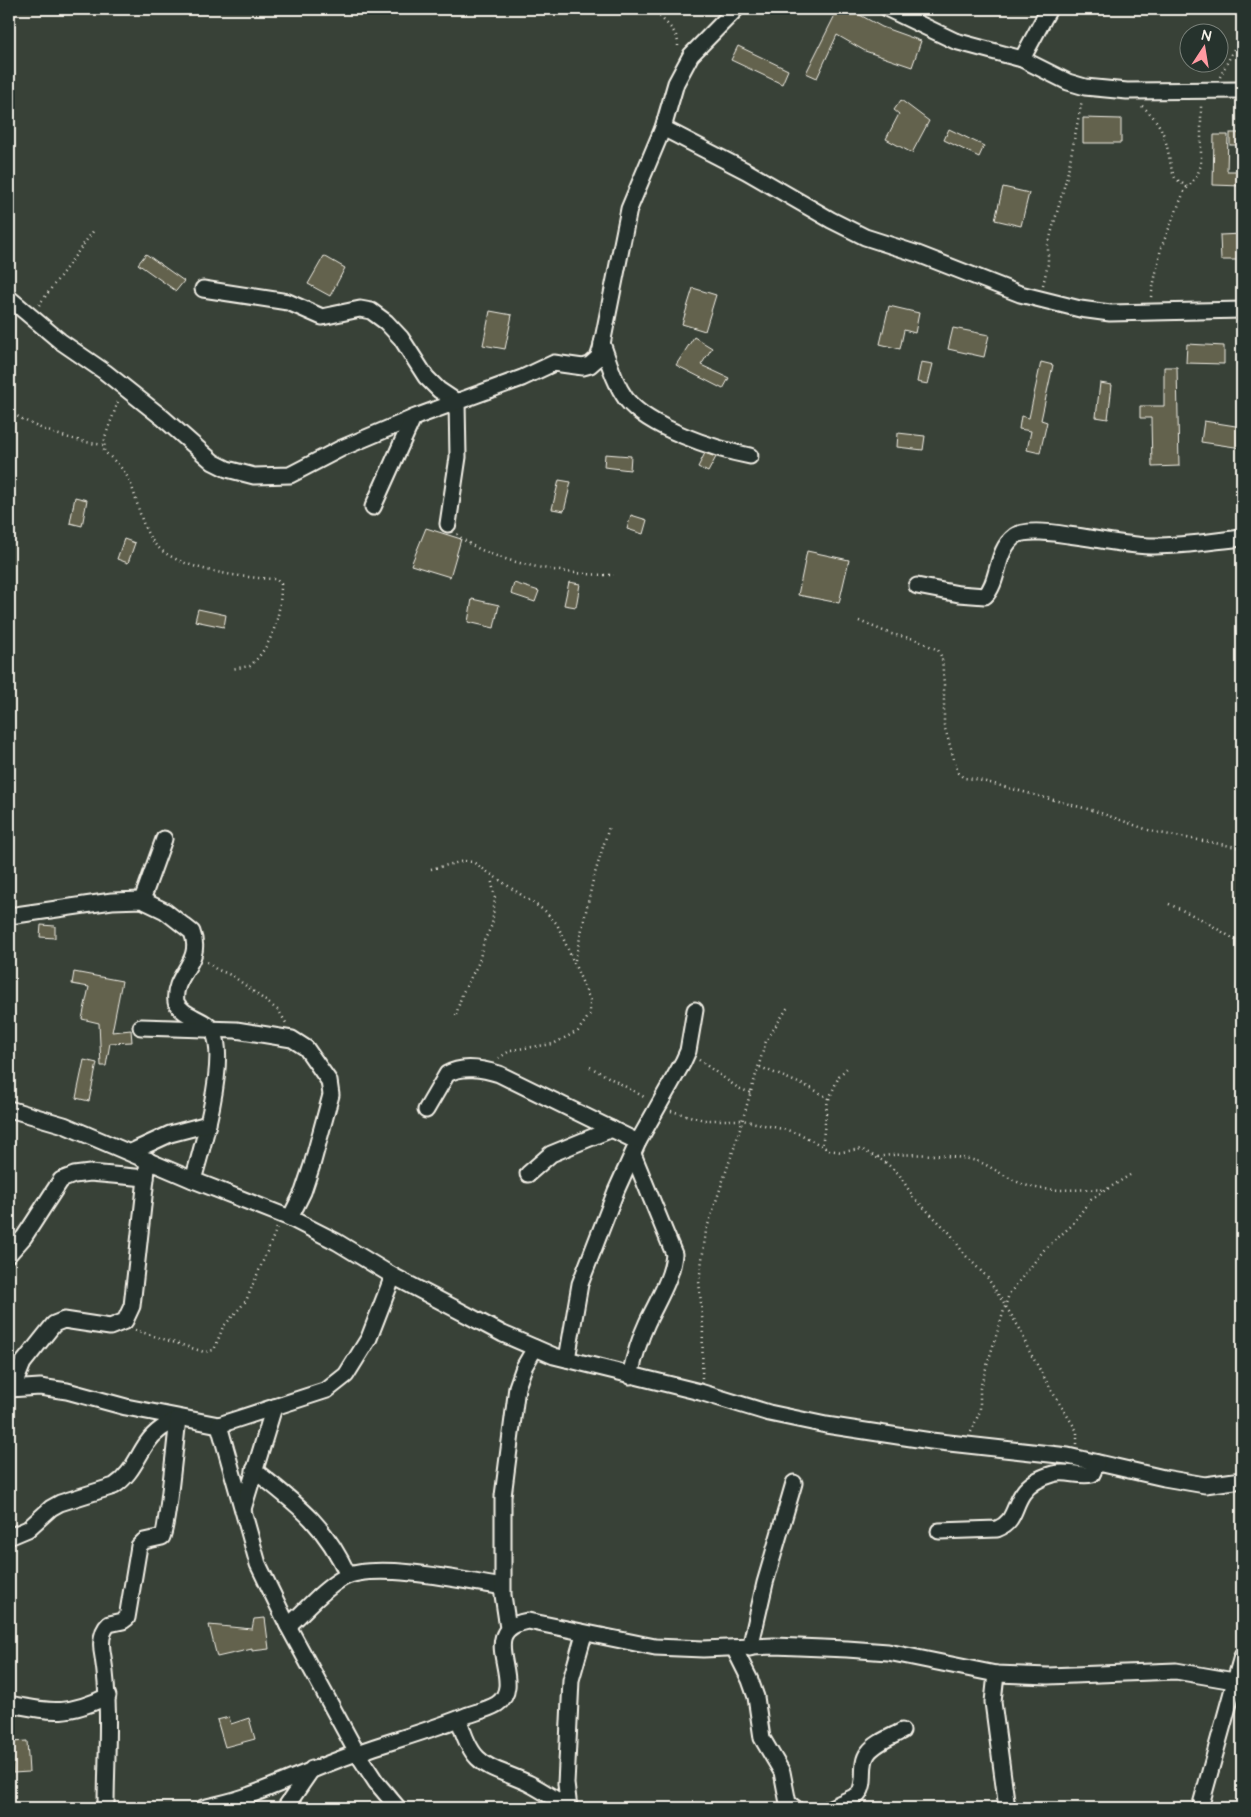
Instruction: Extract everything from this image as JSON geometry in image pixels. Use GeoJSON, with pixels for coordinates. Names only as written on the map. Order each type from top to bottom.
{"type":"FeatureCollection","features":[{"type":"Feature","properties":{"kind":"street"},"geometry":{"type":"LineString","coordinates":[[9,298],[60,341],[125,388],[214,462],[227,469],[254,476],[290,475],[342,448],[413,418],[522,378],[554,363],[583,368],[598,358],[627,217],[663,128],[676,83],[691,55],[736,9]]}},
{"type":"Feature","properties":{"kind":"street"},"geometry":{"type":"LineString","coordinates":[[888,9],[955,41],[1022,59],[1068,82],[1085,87],[1127,90],[1242,90]]}},
{"type":"Feature","properties":{"kind":"street"},"geometry":{"type":"LineString","coordinates":[[1022,59],[1049,9]]}},
{"type":"Feature","properties":{"kind":"street"},"geometry":{"type":"LineString","coordinates":[[663,128],[866,237],[918,254],[991,284],[1039,299],[1094,311],[1242,310]]}},
{"type":"Feature","properties":{"kind":"street"},"geometry":{"type":"LineString","coordinates":[[203,290],[288,302],[322,317],[360,309],[371,311],[386,322],[401,338],[426,378],[439,390],[457,402]]}},
{"type":"Feature","properties":{"kind":"street"},"geometry":{"type":"LineString","coordinates":[[602,343],[618,387],[628,401],[649,417],[678,433],[718,449],[750,456]]}},
{"type":"Feature","properties":{"kind":"street"},"geometry":{"type":"LineString","coordinates":[[448,524],[458,457],[457,402]]}},
{"type":"Feature","properties":{"kind":"street"},"geometry":{"type":"LineString","coordinates":[[373,507],[413,418]]}},
{"type":"Feature","properties":{"kind":"street"},"geometry":{"type":"LineString","coordinates":[[917,586],[959,594],[985,596],[990,591],[995,569],[1008,543],[1017,534],[1025,532],[1055,533],[1153,546],[1242,538]]}},
{"type":"Feature","properties":{"kind":"street"},"geometry":{"type":"LineString","coordinates":[[142,900],[164,839]]}},
{"type":"Feature","properties":{"kind":"street"},"geometry":{"type":"LineString","coordinates":[[9,916],[112,901],[142,900],[152,903],[182,922],[192,932],[196,942],[190,964],[176,988],[176,1002],[188,1014],[211,1029],[216,1041],[215,1090],[193,1180]]}},
{"type":"Feature","properties":{"kind":"street"},"geometry":{"type":"LineString","coordinates":[[566,1359],[580,1284],[635,1148],[686,1055],[695,1010]]}},
{"type":"Feature","properties":{"kind":"street"},"geometry":{"type":"LineString","coordinates":[[141,1027],[236,1030],[297,1041],[306,1048],[329,1081],[332,1090],[303,1192],[286,1216]]}},
{"type":"Feature","properties":{"kind":"street"},"geometry":{"type":"LineString","coordinates":[[426,1110],[447,1074],[463,1069],[479,1070],[499,1074],[612,1129],[635,1148],[674,1254],[673,1265],[643,1332],[630,1376]]}},
{"type":"Feature","properties":{"kind":"street"},"geometry":{"type":"LineString","coordinates":[[9,1109],[64,1125],[193,1180],[286,1216],[336,1242],[393,1276],[503,1334],[566,1359],[700,1392],[769,1413],[826,1425],[1077,1458],[1164,1478],[1205,1485],[1242,1480]]}},
{"type":"Feature","properties":{"kind":"street"},"geometry":{"type":"LineString","coordinates":[[131,1152],[170,1134],[208,1124]]}},
{"type":"Feature","properties":{"kind":"street"},"geometry":{"type":"LineString","coordinates":[[528,1174],[551,1154],[612,1129]]}},
{"type":"Feature","properties":{"kind":"street"},"geometry":{"type":"LineString","coordinates":[[148,1160],[132,1306],[125,1321],[110,1328],[64,1320],[54,1324],[23,1363],[11,1389],[40,1387],[67,1391],[178,1419],[219,1425],[327,1390],[346,1375],[369,1338],[393,1276]]}},
{"type":"Feature","properties":{"kind":"street"},"geometry":{"type":"LineString","coordinates":[[9,1254],[28,1230],[47,1198],[61,1180],[74,1175],[90,1173],[146,1178]]}},
{"type":"Feature","properties":{"kind":"street"},"geometry":{"type":"LineString","coordinates":[[203,1808],[251,1802],[312,1769],[357,1752],[459,1719],[497,1704],[501,1699],[507,1678],[502,1652],[508,1628],[504,1613],[502,1586],[503,1496],[517,1387],[524,1367],[535,1348]]}},
{"type":"Feature","properties":{"kind":"street"},"geometry":{"type":"LineString","coordinates":[[243,1508],[274,1407]]}},
{"type":"Feature","properties":{"kind":"street"},"geometry":{"type":"LineString","coordinates":[[9,1537],[28,1529],[51,1508],[60,1503],[114,1486],[121,1482],[132,1469],[151,1437],[164,1426],[178,1419]]}},
{"type":"Feature","properties":{"kind":"street"},"geometry":{"type":"LineString","coordinates":[[106,1808],[108,1696],[102,1650],[103,1634],[107,1626],[124,1621],[127,1618],[139,1546],[144,1541],[162,1537],[166,1532],[166,1509],[178,1419]]}},
{"type":"Feature","properties":{"kind":"street"},"geometry":{"type":"LineString","coordinates":[[219,1425],[258,1564],[288,1626],[357,1752],[376,1782],[398,1808]]}},
{"type":"Feature","properties":{"kind":"street"},"geometry":{"type":"LineString","coordinates":[[939,1531],[997,1529],[1012,1519],[1024,1492],[1036,1481],[1054,1473],[1092,1474],[1097,1463]]}},
{"type":"Feature","properties":{"kind":"street"},"geometry":{"type":"LineString","coordinates":[[254,1470],[288,1496],[315,1521],[328,1536],[348,1575]]}},
{"type":"Feature","properties":{"kind":"street"},"geometry":{"type":"LineString","coordinates":[[750,1648],[764,1583],[794,1483]]}},
{"type":"Feature","properties":{"kind":"street"},"geometry":{"type":"LineString","coordinates":[[288,1626],[334,1584],[348,1575],[360,1572],[427,1574],[502,1586]]}},
{"type":"Feature","properties":{"kind":"street"},"geometry":{"type":"LineString","coordinates":[[508,1628],[518,1622],[546,1623],[584,1634],[655,1647],[802,1647],[888,1652],[996,1674],[1048,1676],[1176,1670],[1234,1681]]}},
{"type":"Feature","properties":{"kind":"street"},"geometry":{"type":"LineString","coordinates":[[569,1808],[566,1784],[571,1680],[584,1634]]}},
{"type":"Feature","properties":{"kind":"street"},"geometry":{"type":"LineString","coordinates":[[734,1648],[753,1688],[762,1738],[782,1772],[788,1803],[795,1808]]}},
{"type":"Feature","properties":{"kind":"street"},"geometry":{"type":"LineString","coordinates":[[1200,1808],[1242,1656]]}},
{"type":"Feature","properties":{"kind":"street"},"geometry":{"type":"LineString","coordinates":[[996,1674],[993,1702],[1007,1808]]}},
{"type":"Feature","properties":{"kind":"street"},"geometry":{"type":"LineString","coordinates":[[9,1704],[46,1710],[72,1710],[108,1696]]}},
{"type":"Feature","properties":{"kind":"street"},"geometry":{"type":"LineString","coordinates":[[459,1719],[466,1743],[483,1765],[530,1784],[569,1808]]}},
{"type":"Feature","properties":{"kind":"street"},"geometry":{"type":"LineString","coordinates":[[830,1808],[858,1795],[864,1780],[867,1754],[875,1746],[902,1731]]}},
{"type":"Feature","properties":{"kind":"street"},"geometry":{"type":"LineString","coordinates":[[285,1808],[312,1769]]}},
{"type":"Feature","properties":{"kind":"path"},"geometry":{"type":"LineString","coordinates":[[653,9],[677,36],[678,50]]}},
{"type":"Feature","properties":{"kind":"path"},"geometry":{"type":"LineString","coordinates":[[1148,311],[1161,248],[1187,187],[1201,165],[1200,109],[1208,91],[1237,43],[1242,12]]}},
{"type":"Feature","properties":{"kind":"path"},"geometry":{"type":"LineString","coordinates":[[1039,299],[1048,264],[1048,244],[1067,176],[1085,87]]}},
{"type":"Feature","properties":{"kind":"path"},"geometry":{"type":"LineString","coordinates":[[1127,90],[1154,116],[1162,128],[1172,171],[1175,178],[1187,187]]}},
{"type":"Feature","properties":{"kind":"path"},"geometry":{"type":"LineString","coordinates":[[30,316],[94,230]]}},
{"type":"Feature","properties":{"kind":"path"},"geometry":{"type":"LineString","coordinates":[[125,388],[103,445],[104,451],[118,463],[129,480],[149,534],[160,548],[169,555],[205,570],[276,579],[282,584],[278,611],[270,642],[250,666],[231,669]]}},
{"type":"Feature","properties":{"kind":"path"},"geometry":{"type":"LineString","coordinates":[[9,411],[25,422],[46,431],[80,441],[103,445]]}},
{"type":"Feature","properties":{"kind":"path"},"geometry":{"type":"LineString","coordinates":[[448,524],[463,541],[511,560],[532,566],[589,576],[614,574]]}},
{"type":"Feature","properties":{"kind":"path"},"geometry":{"type":"LineString","coordinates":[[859,621],[891,634],[915,639],[938,650],[942,658],[944,725],[958,774],[964,778],[975,779],[1095,811],[1154,832],[1242,848]]}},
{"type":"Feature","properties":{"kind":"path"},"geometry":{"type":"LineString","coordinates":[[575,961],[593,880],[609,827]]}},
{"type":"Feature","properties":{"kind":"path"},"geometry":{"type":"LineString","coordinates":[[430,869],[470,862],[545,911],[561,929],[590,1000],[591,1010],[585,1024],[578,1031],[553,1044],[511,1050],[479,1070]]}},
{"type":"Feature","properties":{"kind":"path"},"geometry":{"type":"LineString","coordinates":[[456,1015],[462,994],[479,962],[484,941],[494,918],[495,898],[491,876]]}},
{"type":"Feature","properties":{"kind":"path"},"geometry":{"type":"LineString","coordinates":[[1169,904],[1201,919],[1242,944]]}},
{"type":"Feature","properties":{"kind":"path"},"geometry":{"type":"LineString","coordinates":[[196,942],[213,968],[233,976],[279,1011],[297,1041]]}},
{"type":"Feature","properties":{"kind":"path"},"geometry":{"type":"LineString","coordinates":[[700,1392],[704,1371],[699,1281],[702,1254],[711,1212],[726,1174],[760,1067],[766,1041],[788,1007]]}},
{"type":"Feature","properties":{"kind":"path"},"geometry":{"type":"LineString","coordinates":[[686,1055],[704,1062],[738,1088],[751,1094]]}},
{"type":"Feature","properties":{"kind":"path"},"geometry":{"type":"LineString","coordinates":[[590,1067],[658,1104],[692,1118],[716,1121],[742,1120],[802,1135],[836,1152],[861,1150],[878,1157],[899,1174],[913,1197],[950,1234],[964,1254],[987,1276],[1020,1329],[1028,1349],[1056,1398],[1078,1431],[1077,1458]]}},
{"type":"Feature","properties":{"kind":"path"},"geometry":{"type":"LineString","coordinates":[[760,1067],[814,1089],[829,1099]]}},
{"type":"Feature","properties":{"kind":"path"},"geometry":{"type":"LineString","coordinates":[[822,1146],[829,1099],[839,1076],[847,1068]]}},
{"type":"Feature","properties":{"kind":"path"},"geometry":{"type":"LineString","coordinates":[[878,1157],[901,1154],[969,1159],[984,1164],[1029,1186],[1068,1190],[1106,1190]]}},
{"type":"Feature","properties":{"kind":"path"},"geometry":{"type":"LineString","coordinates":[[964,1444],[980,1411],[980,1388],[991,1357],[1004,1304],[1009,1294],[1044,1250],[1071,1226],[1091,1199],[1130,1175]]}},
{"type":"Feature","properties":{"kind":"path"},"geometry":{"type":"LineString","coordinates":[[125,1321],[133,1329],[204,1352],[214,1350],[223,1327],[246,1302],[286,1216]]}},
{"type":"Feature","properties":{"kind":"building"},"geometry":{"type":"Polygon","coordinates":[[[838,9],[849,9],[882,27],[921,41],[912,67],[865,51],[837,35],[817,78],[806,73],[838,9]]]}},
{"type":"Feature","properties":{"kind":"building"},"geometry":{"type":"Polygon","coordinates":[[[738,46],[788,70],[782,84],[731,60],[738,46]]]}},
{"type":"Feature","properties":{"kind":"building"},"geometry":{"type":"Polygon","coordinates":[[[901,100],[929,121],[912,153],[886,139],[899,114],[894,110],[901,100]]]}},
{"type":"Feature","properties":{"kind":"building"},"geometry":{"type":"Polygon","coordinates":[[[1083,118],[1121,119],[1121,143],[1083,143],[1083,118]]]}},
{"type":"Feature","properties":{"kind":"building"},"geometry":{"type":"Polygon","coordinates":[[[949,129],[984,146],[979,157],[944,140],[949,129]]]}},
{"type":"Feature","properties":{"kind":"building"},"geometry":{"type":"Polygon","coordinates":[[[1230,133],[1242,133],[1242,145],[1230,145],[1230,133]]]}},
{"type":"Feature","properties":{"kind":"building"},"geometry":{"type":"Polygon","coordinates":[[[1214,135],[1228,135],[1227,171],[1242,171],[1242,186],[1213,185],[1214,135]]]}},
{"type":"Feature","properties":{"kind":"building"},"geometry":{"type":"Polygon","coordinates":[[[1003,187],[1029,193],[1021,226],[995,220],[1003,187]]]}},
{"type":"Feature","properties":{"kind":"building"},"geometry":{"type":"Polygon","coordinates":[[[1242,234],[1242,260],[1221,260],[1220,235],[1242,234]]]}},
{"type":"Feature","properties":{"kind":"building"},"geometry":{"type":"Polygon","coordinates":[[[146,254],[184,281],[176,291],[138,264],[146,254]]]}},
{"type":"Feature","properties":{"kind":"building"},"geometry":{"type":"Polygon","coordinates":[[[324,256],[345,268],[330,296],[308,284],[324,256]]]}},
{"type":"Feature","properties":{"kind":"building"},"geometry":{"type":"Polygon","coordinates":[[[693,288],[716,295],[705,331],[682,324],[693,288]]]}},
{"type":"Feature","properties":{"kind":"building"},"geometry":{"type":"Polygon","coordinates":[[[889,306],[919,313],[915,333],[904,330],[900,349],[880,344],[889,306]]]}},
{"type":"Feature","properties":{"kind":"building"},"geometry":{"type":"Polygon","coordinates":[[[490,311],[512,315],[505,349],[483,345],[490,311]]]}},
{"type":"Feature","properties":{"kind":"building"},"geometry":{"type":"Polygon","coordinates":[[[953,328],[989,335],[984,357],[948,349],[953,328]]]}},
{"type":"Feature","properties":{"kind":"building"},"geometry":{"type":"Polygon","coordinates":[[[694,337],[712,348],[701,365],[729,378],[723,389],[676,365],[694,337]]]}},
{"type":"Feature","properties":{"kind":"building"},"geometry":{"type":"Polygon","coordinates":[[[1187,344],[1224,346],[1224,364],[1186,363],[1187,344]]]}},
{"type":"Feature","properties":{"kind":"building"},"geometry":{"type":"Polygon","coordinates":[[[921,362],[933,364],[928,384],[917,382],[921,362]]]}},
{"type":"Feature","properties":{"kind":"building"},"geometry":{"type":"Polygon","coordinates":[[[1041,362],[1053,365],[1041,420],[1047,422],[1040,453],[1027,450],[1031,431],[1019,429],[1021,416],[1029,418],[1041,362]]]}},
{"type":"Feature","properties":{"kind":"building"},"geometry":{"type":"Polygon","coordinates":[[[1164,367],[1177,367],[1179,466],[1152,467],[1151,418],[1140,418],[1140,406],[1164,406],[1164,367]]]}},
{"type":"Feature","properties":{"kind":"building"},"geometry":{"type":"Polygon","coordinates":[[[1100,383],[1112,385],[1108,419],[1096,417],[1100,383]]]}},
{"type":"Feature","properties":{"kind":"building"},"geometry":{"type":"Polygon","coordinates":[[[1204,421],[1242,427],[1242,448],[1201,442],[1204,421]]]}},
{"type":"Feature","properties":{"kind":"building"},"geometry":{"type":"Polygon","coordinates":[[[898,433],[925,436],[923,450],[897,447],[898,433]]]}},
{"type":"Feature","properties":{"kind":"building"},"geometry":{"type":"Polygon","coordinates":[[[705,453],[716,457],[708,472],[698,467],[705,453]]]}},
{"type":"Feature","properties":{"kind":"building"},"geometry":{"type":"Polygon","coordinates":[[[605,454],[631,456],[630,470],[604,467],[605,454]]]}},
{"type":"Feature","properties":{"kind":"building"},"geometry":{"type":"Polygon","coordinates":[[[559,480],[571,482],[564,511],[552,509],[559,480]]]}},
{"type":"Feature","properties":{"kind":"building"},"geometry":{"type":"Polygon","coordinates":[[[75,497],[87,500],[82,526],[70,523],[75,497]]]}},
{"type":"Feature","properties":{"kind":"building"},"geometry":{"type":"Polygon","coordinates":[[[631,515],[647,520],[643,534],[627,529],[631,515]]]}},
{"type":"Feature","properties":{"kind":"building"},"geometry":{"type":"Polygon","coordinates":[[[426,528],[461,539],[450,577],[411,565],[426,528]]]}},
{"type":"Feature","properties":{"kind":"building"},"geometry":{"type":"Polygon","coordinates":[[[124,539],[135,543],[128,563],[117,559],[124,539]]]}},
{"type":"Feature","properties":{"kind":"building"},"geometry":{"type":"Polygon","coordinates":[[[807,551],[849,560],[839,603],[798,595],[807,551]]]}},
{"type":"Feature","properties":{"kind":"building"},"geometry":{"type":"Polygon","coordinates":[[[569,582],[580,584],[576,607],[564,605],[569,582]]]}},
{"type":"Feature","properties":{"kind":"building"},"geometry":{"type":"Polygon","coordinates":[[[514,583],[539,591],[535,602],[511,594],[514,583]]]}},
{"type":"Feature","properties":{"kind":"building"},"geometry":{"type":"Polygon","coordinates":[[[472,599],[499,605],[494,628],[468,622],[472,599]]]}},
{"type":"Feature","properties":{"kind":"building"},"geometry":{"type":"Polygon","coordinates":[[[198,609],[226,615],[224,627],[195,621],[198,609]]]}},
{"type":"Feature","properties":{"kind":"building"},"geometry":{"type":"Polygon","coordinates":[[[41,925],[55,926],[55,938],[40,937],[41,925]]]}},
{"type":"Feature","properties":{"kind":"building"},"geometry":{"type":"Polygon","coordinates":[[[74,972],[122,981],[112,1032],[131,1030],[132,1042],[110,1043],[106,1066],[101,1066],[99,1023],[82,1019],[89,987],[72,984],[74,972]]]}},
{"type":"Feature","properties":{"kind":"building"},"geometry":{"type":"Polygon","coordinates":[[[84,1060],[97,1063],[89,1101],[76,1098],[84,1060]]]}},
{"type":"Feature","properties":{"kind":"building"},"geometry":{"type":"Polygon","coordinates":[[[265,1618],[269,1649],[252,1651],[252,1649],[217,1657],[209,1625],[252,1629],[254,1619],[265,1618]]]}},
{"type":"Feature","properties":{"kind":"building"},"geometry":{"type":"Polygon","coordinates":[[[229,1717],[231,1724],[249,1718],[255,1739],[225,1747],[217,1720],[229,1717]]]}},
{"type":"Feature","properties":{"kind":"building"},"geometry":{"type":"Polygon","coordinates":[[[27,1741],[29,1772],[13,1773],[12,1742],[27,1741]]]}}]}
